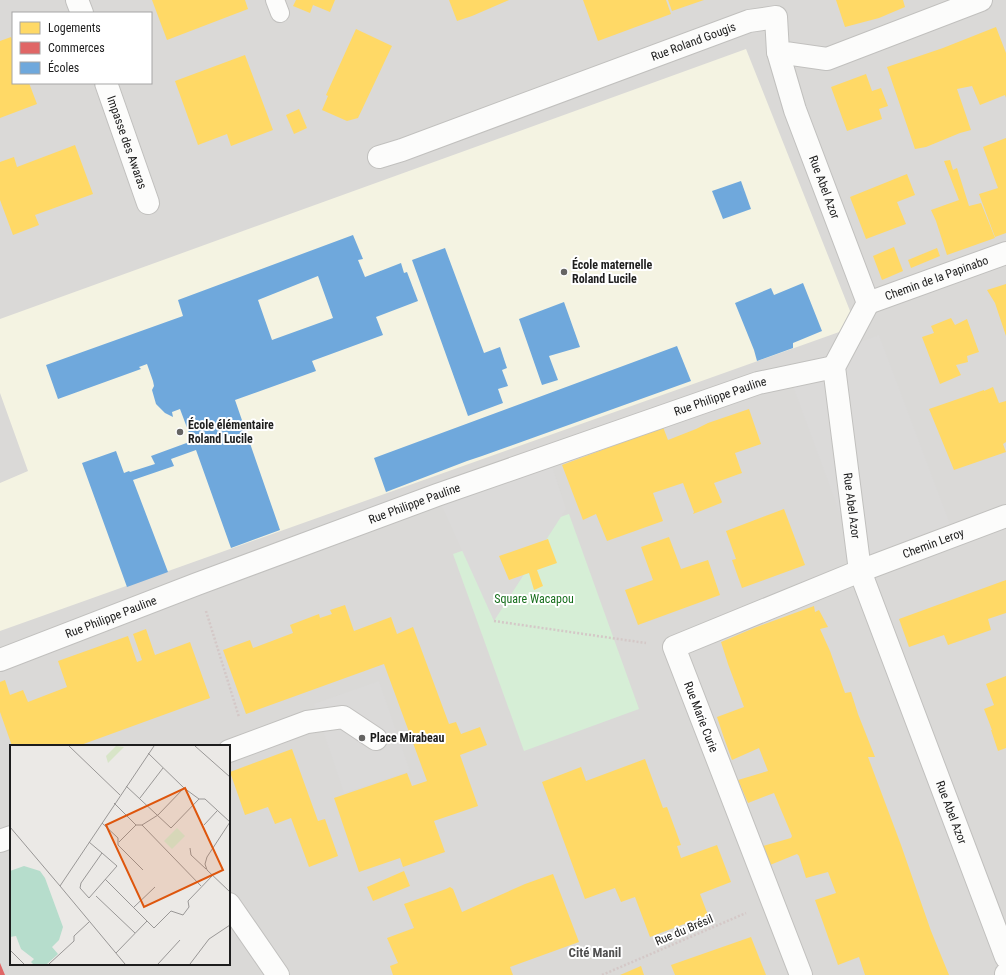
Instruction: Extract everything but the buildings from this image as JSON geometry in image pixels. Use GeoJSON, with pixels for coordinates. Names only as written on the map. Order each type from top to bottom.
{"type":"FeatureCollection","features":[{"type":"Feature","properties":{"kind":"street"},"geometry":{"type":"LineString","coordinates":[[78,0],[82,12]]}},
{"type":"Feature","properties":{"kind":"street"},"geometry":{"type":"LineString","coordinates":[[778,52],[827,59],[981,0]]}},
{"type":"Feature","properties":{"kind":"street","name":"Rue Roland Gougis"},"geometry":{"type":"LineString","coordinates":[[379,156],[402,150],[749,21],[776,17],[778,52]]}},
{"type":"Feature","properties":{"kind":"street","name":"Rue Abel Azor"},"geometry":{"type":"LineString","coordinates":[[778,52],[795,110],[868,303]]}},
{"type":"Feature","properties":{"kind":"street","name":"Impasse des Awaras"},"geometry":{"type":"LineString","coordinates":[[106,84],[148,203]]}},
{"type":"Feature","properties":{"kind":"street","name":"Chemin de la Papinabo"},"geometry":{"type":"LineString","coordinates":[[868,303],[1006,253]]}},
{"type":"Feature","properties":{"kind":"street"},"geometry":{"type":"LineString","coordinates":[[834,367],[868,303]]}},
{"type":"Feature","properties":{"kind":"street","name":"Rue Abel Azor"},"geometry":{"type":"LineString","coordinates":[[834,367],[860,571],[1006,957]]}},
{"type":"Feature","properties":{"kind":"street","name":"Rue Philippe Pauline"},"geometry":{"type":"LineString","coordinates":[[0,660],[437,495],[758,383],[834,367]]}},
{"type":"Feature","properties":{"kind":"street","name":"Chemin Leroy"},"geometry":{"type":"LineString","coordinates":[[860,571],[1006,516]]}},
{"type":"Feature","properties":{"kind":"street"},"geometry":{"type":"LineString","coordinates":[[674,647],[860,571]]}},
{"type":"Feature","properties":{"kind":"street","name":"Rue Marie Curie"},"geometry":{"type":"LineString","coordinates":[[674,647],[801,975]]}},
{"type":"Feature","properties":{"kind":"street"},"geometry":{"type":"LineString","coordinates":[[238,748],[307,722],[343,717],[376,739]]}},
{"type":"Feature","properties":{"kind":"street"},"geometry":{"type":"LineString","coordinates":[[0,841],[10,837]]}},
{"type":"Feature","properties":{"kind":"street"},"geometry":{"type":"LineString","coordinates":[[230,905],[278,975]]}},
{"type":"Feature","properties":{"kind":"path"},"geometry":{"type":"LineString","coordinates":[[198,584],[238,748]]}},
{"type":"Feature","properties":{"kind":"path"},"geometry":{"type":"LineString","coordinates":[[494,621],[674,647]]}},
{"type":"Feature","properties":{"kind":"path","name":"Rue du Brésil"},"geometry":{"type":"LineString","coordinates":[[602,975],[773,902]]}},
{"type":"Feature","properties":{"kind":"shaded area"},"geometry":{"type":"Polygon","coordinates":[[[0,0],[1006,0],[1006,975],[0,975],[0,0]]]}},
{"type":"Feature","properties":{"kind":"shaded area","name":"École maternelle Roland Lucile"},"geometry":{"type":"Polygon","coordinates":[[[746,49],[856,326],[0,631],[0,483],[28,471],[0,393],[0,319],[746,49]]]}},
{"type":"Feature","properties":{"kind":"shaded area"},"geometry":{"type":"Polygon","coordinates":[[[879,335],[950,524],[857,560],[787,370],[879,335]]]}},
{"type":"Feature","properties":{"kind":"shaded area"},"geometry":{"type":"Polygon","coordinates":[[[549,457],[566,509],[494,621],[437,495],[549,457]]]}},
{"type":"Feature","properties":{"kind":"shaded area","name":"Place Mirabeau"},"geometry":{"type":"Polygon","coordinates":[[[379,681],[410,771],[344,793],[314,704],[379,681]]]}},
{"type":"Feature","properties":{"kind":"green space","name":"Square Wacapou"},"geometry":{"type":"Polygon","coordinates":[[[569,514],[639,709],[524,751],[453,554],[569,514]]]}},
{"type":"Feature","properties":{"kind":"place","name":"École maternelle Roland Lucile"},"geometry":{"type":"Point","coordinates":[564,272]}},
{"type":"Feature","properties":{"kind":"place","name":"École élémentaire Roland Lucile"},"geometry":{"type":"Point","coordinates":[180,432]}},
{"type":"Feature","properties":{"kind":"place","name":"Place Mirabeau"},"geometry":{"type":"Point","coordinates":[362,738]}},
{"type":"Feature","properties":{"kind":"district","name":"Cité Manil"},"geometry":{"type":"Point","coordinates":[595,952]}}]}
